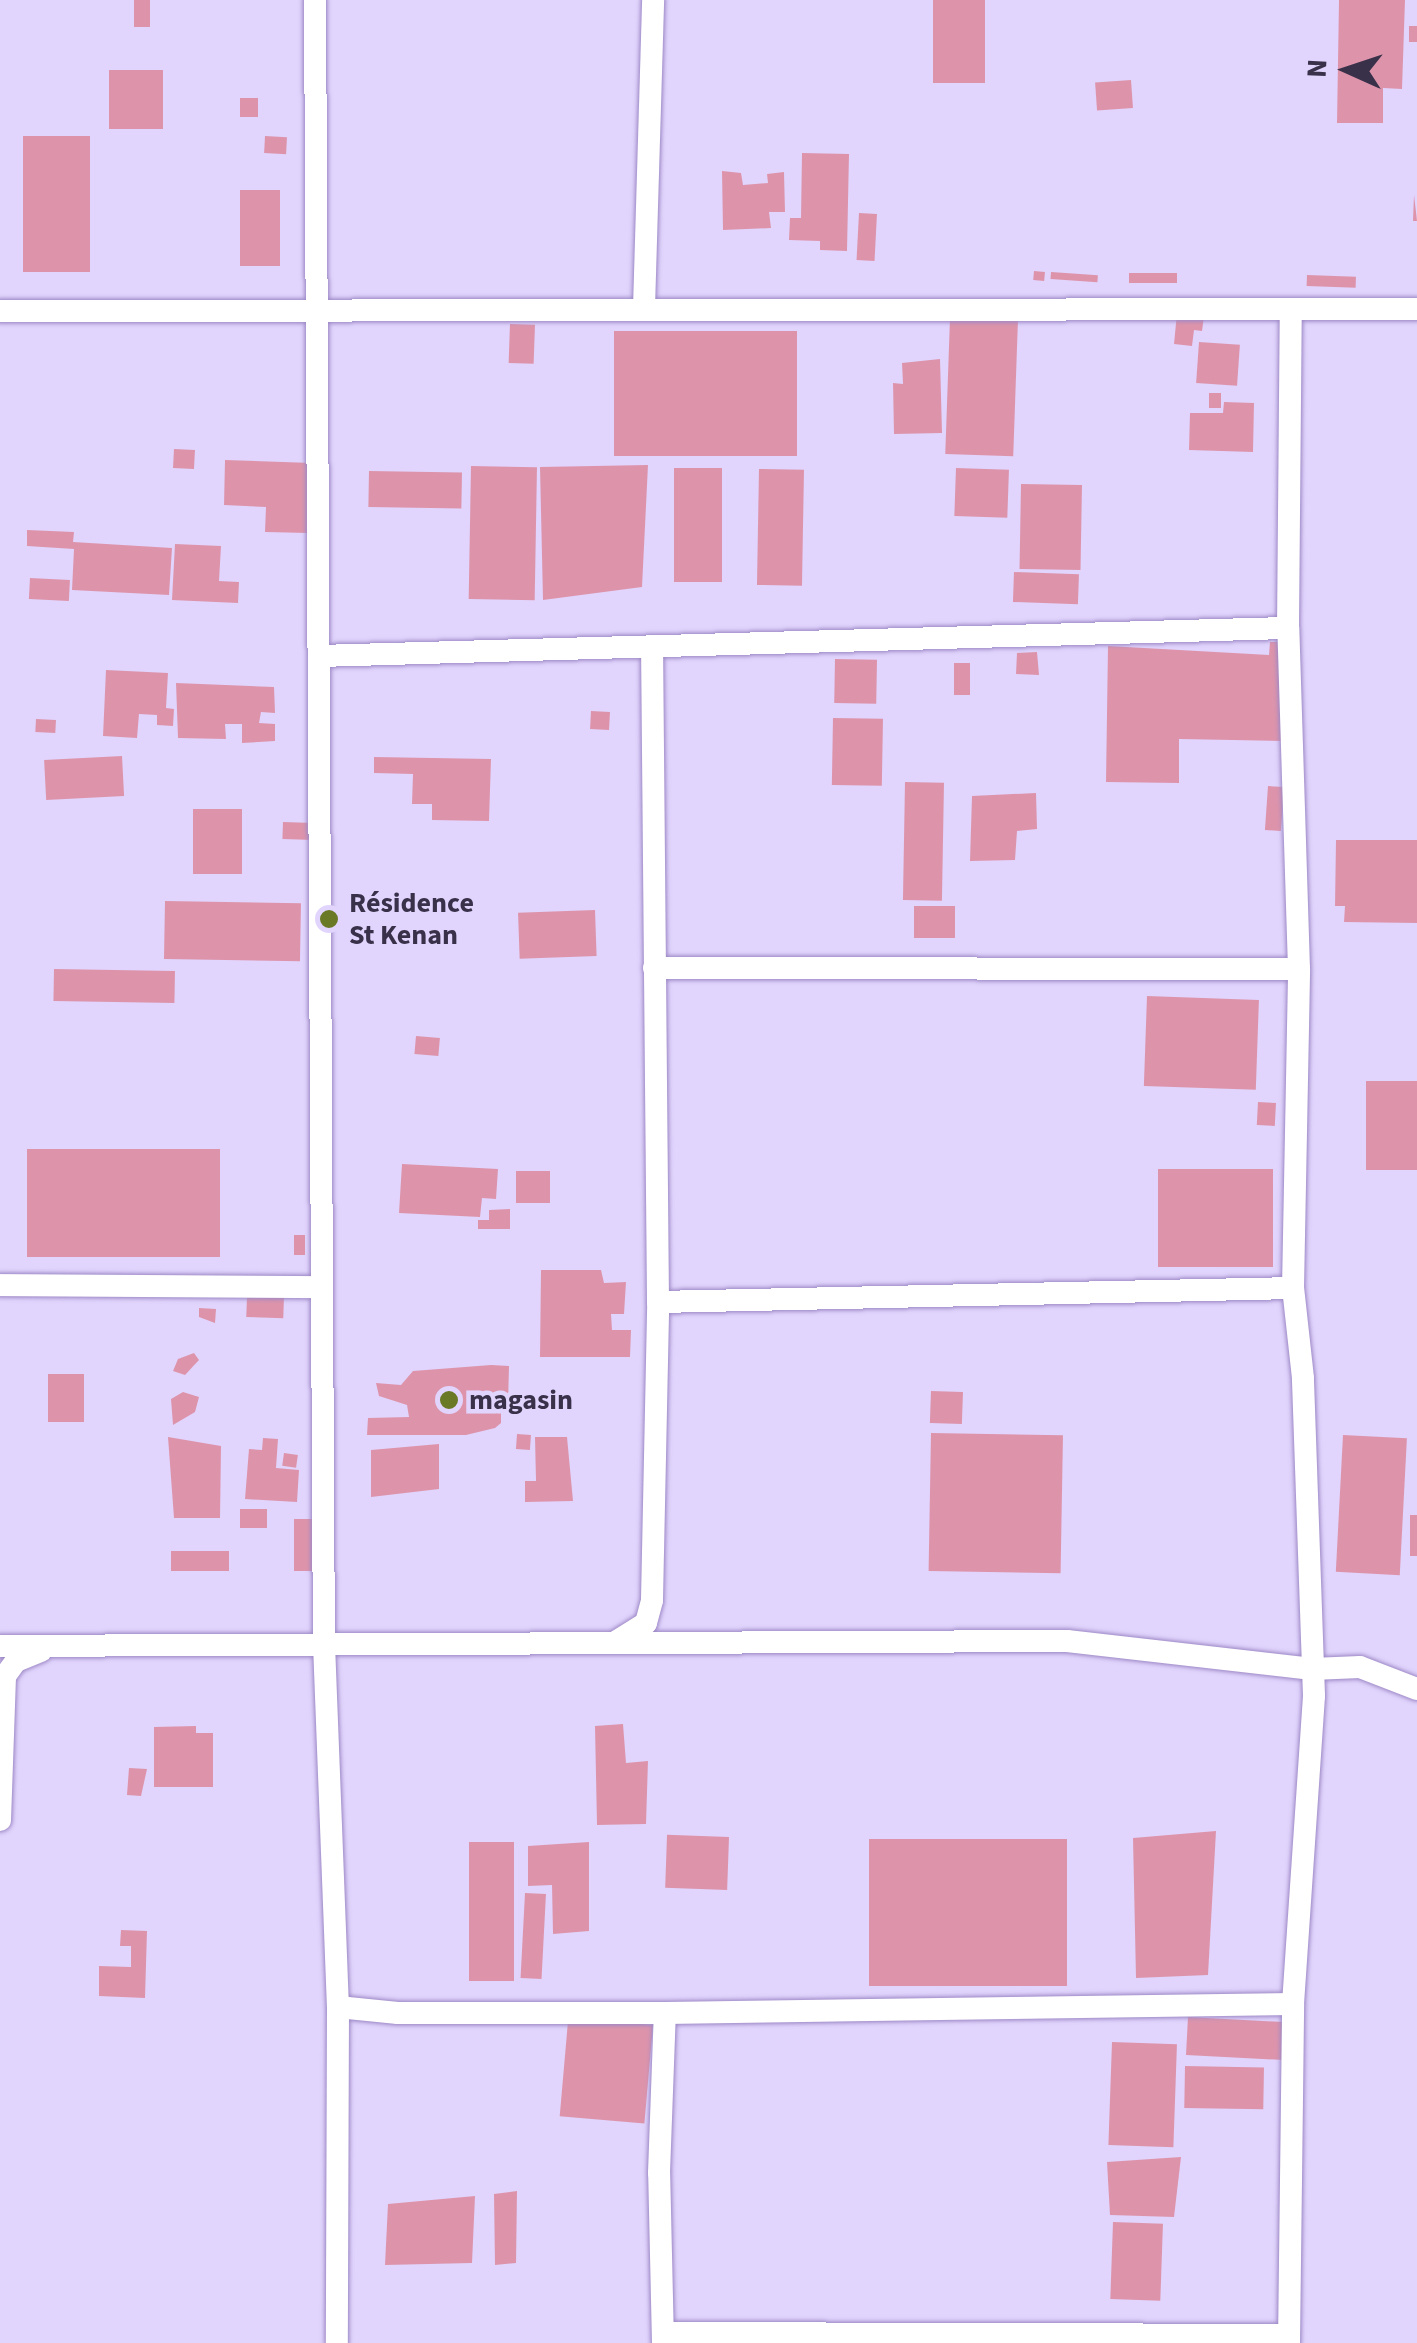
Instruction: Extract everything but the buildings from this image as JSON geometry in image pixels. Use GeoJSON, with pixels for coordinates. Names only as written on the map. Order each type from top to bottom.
{"type":"FeatureCollection","features":[{"type":"Feature","properties":{"kind":"street"},"geometry":{"type":"LineString","coordinates":[[315,0],[324,1644],[338,2007],[337,2343]]}},
{"type":"Feature","properties":{"kind":"street"},"geometry":{"type":"LineString","coordinates":[[644,308],[653,0]]}},
{"type":"Feature","properties":{"kind":"street"},"geometry":{"type":"LineString","coordinates":[[0,310],[1417,309]]}},
{"type":"Feature","properties":{"kind":"street"},"geometry":{"type":"LineString","coordinates":[[665,2012],[659,2173],[663,2338],[1289,2339],[1294,2004],[1314,1696],[1303,1378],[1293,1288],[1300,969],[1288,628],[1291,311]]}},
{"type":"Feature","properties":{"kind":"street"},"geometry":{"type":"LineString","coordinates":[[320,656],[1288,628]]}},
{"type":"Feature","properties":{"kind":"street"},"geometry":{"type":"LineString","coordinates":[[615,1643],[646,1623],[652,1600],[658,1302],[652,646]]}},
{"type":"Feature","properties":{"kind":"street"},"geometry":{"type":"LineString","coordinates":[[654,968],[1300,969]]}},
{"type":"Feature","properties":{"kind":"street"},"geometry":{"type":"LineString","coordinates":[[0,1285],[322,1287]]}},
{"type":"Feature","properties":{"kind":"street"},"geometry":{"type":"LineString","coordinates":[[658,1302],[1293,1288]]}},
{"type":"Feature","properties":{"kind":"street"},"geometry":{"type":"LineString","coordinates":[[0,1646],[1067,1641],[1312,1669],[1360,1666],[1417,1690]]}},
{"type":"Feature","properties":{"kind":"street"},"geometry":{"type":"LineString","coordinates":[[0,1820],[4,1676],[16,1662],[54,1646]]}},
{"type":"Feature","properties":{"kind":"street"},"geometry":{"type":"LineString","coordinates":[[338,2007],[398,2013],[1294,2004]]}},
{"type":"Feature","properties":{"kind":"place","name":"Résidence St Kenan"},"geometry":{"type":"Point","coordinates":[329,919]}},
{"type":"Feature","properties":{"kind":"place","name":"magasin"},"geometry":{"type":"Point","coordinates":[449,1400]}}]}
